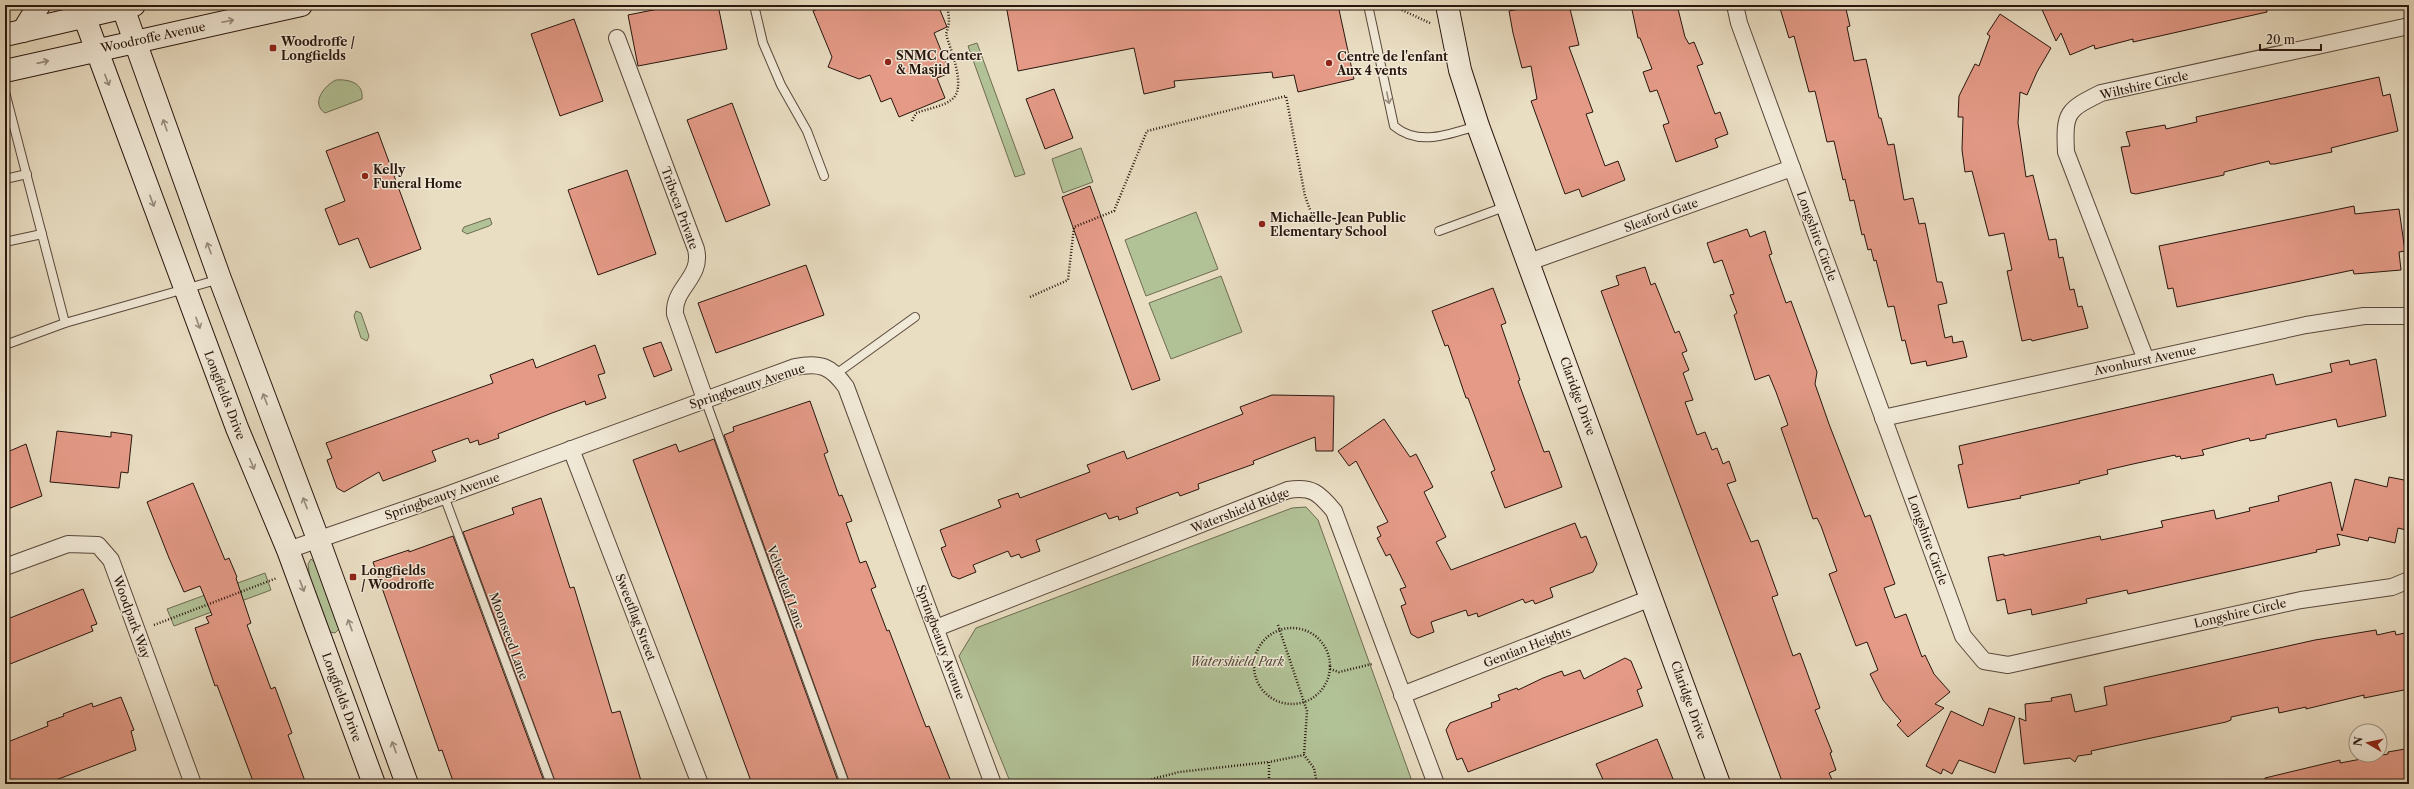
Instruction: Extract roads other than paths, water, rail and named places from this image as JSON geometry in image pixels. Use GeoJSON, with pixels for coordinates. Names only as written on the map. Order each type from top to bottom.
{"type":"FeatureCollection","features":[{"type":"Feature","properties":{"kind":"street"},"geometry":{"type":"LineString","coordinates":[[14,33],[39,5]]}},
{"type":"Feature","properties":{"kind":"street","name":"Woodroffe Avenue"},"geometry":{"type":"LineString","coordinates":[[5,71],[301,5]]}},
{"type":"Feature","properties":{"kind":"street","name":"Claridge Drive"},"geometry":{"type":"LineString","coordinates":[[1446,5],[1460,70],[1478,126],[1719,784]]}},
{"type":"Feature","properties":{"kind":"street","name":"Longshire Circle"},"geometry":{"type":"LineString","coordinates":[[1735,5],[1739,23],[1963,636],[1984,661],[2008,665],[2300,600],[2392,587],[2409,580]]}},
{"type":"Feature","properties":{"kind":"street"},"geometry":{"type":"LineString","coordinates":[[14,33],[107,8],[135,41],[220,279],[318,539],[407,784]]}},
{"type":"Feature","properties":{"kind":"street","name":"Longfields Drive"},"geometry":{"type":"LineString","coordinates":[[107,8],[96,50],[237,428],[288,550],[374,784]]}},
{"type":"Feature","properties":{"kind":"street","name":"Wiltshire Circle"},"geometry":{"type":"LineString","coordinates":[[2146,360],[2066,152],[2065,127],[2074,107],[2101,93],[2409,26]]}},
{"type":"Feature","properties":{"kind":"street","name":"Tribeca Private"},"geometry":{"type":"LineString","coordinates":[[617,38],[696,249],[698,262],[695,271],[676,300],[674,309],[705,399]]}},
{"type":"Feature","properties":{"kind":"street","name":"Sleaford Gate"},"geometry":{"type":"LineString","coordinates":[[1529,262],[1792,168]]}},
{"type":"Feature","properties":{"kind":"street","name":"Avonhurst Avenue"},"geometry":{"type":"LineString","coordinates":[[1883,418],[2313,324],[2364,316],[2409,316]]}},
{"type":"Feature","properties":{"kind":"street","name":"Springbeauty Avenue"},"geometry":{"type":"LineString","coordinates":[[288,550],[444,496],[705,399],[806,365],[823,366],[836,374],[846,387],[993,784]]}},
{"type":"Feature","properties":{"kind":"street","name":"Sweetflag Street"},"geometry":{"type":"LineString","coordinates":[[571,449],[700,784]]}},
{"type":"Feature","properties":{"kind":"street","name":"Watershield Ridge"},"geometry":{"type":"LineString","coordinates":[[936,628],[1288,490],[1303,488],[1320,494],[1334,511],[1436,784]]}},
{"type":"Feature","properties":{"kind":"street","name":"Woodpark Way"},"geometry":{"type":"LineString","coordinates":[[5,567],[68,544],[98,545],[111,560],[192,784]]}},
{"type":"Feature","properties":{"kind":"street","name":"Gentian Heights"},"geometry":{"type":"LineString","coordinates":[[1402,696],[1651,598]]}},
{"type":"Feature","properties":{"kind":"lane"},"geometry":{"type":"LineString","coordinates":[[754,5],[763,43],[781,85],[807,131],[824,176]]}},
{"type":"Feature","properties":{"kind":"lane"},"geometry":{"type":"LineString","coordinates":[[1368,5],[1394,126],[1407,136],[1426,138],[1478,126]]}},
{"type":"Feature","properties":{"kind":"lane"},"geometry":{"type":"LineString","coordinates":[[5,92],[65,323]]}},
{"type":"Feature","properties":{"kind":"lane"},"geometry":{"type":"LineString","coordinates":[[5,180],[27,174]]}},
{"type":"Feature","properties":{"kind":"lane"},"geometry":{"type":"LineString","coordinates":[[1439,231],[1508,205]]}},
{"type":"Feature","properties":{"kind":"lane"},"geometry":{"type":"LineString","coordinates":[[5,242],[42,234]]}},
{"type":"Feature","properties":{"kind":"lane"},"geometry":{"type":"LineString","coordinates":[[5,345],[65,323],[220,279]]}},
{"type":"Feature","properties":{"kind":"lane"},"geometry":{"type":"LineString","coordinates":[[836,374],[915,317]]}},
{"type":"Feature","properties":{"kind":"lane","name":"Velvetleaf Lane"},"geometry":{"type":"LineString","coordinates":[[705,399],[846,784]]}},
{"type":"Feature","properties":{"kind":"lane","name":"Moonseed Lane"},"geometry":{"type":"LineString","coordinates":[[444,496],[551,784]]}},
{"type":"Feature","properties":{"kind":"place","name":"Woodroffe / Longfields"},"geometry":{"type":"Point","coordinates":[273,48]}},
{"type":"Feature","properties":{"kind":"place","name":"SNMC Center & Masjid"},"geometry":{"type":"Point","coordinates":[888,62]}},
{"type":"Feature","properties":{"kind":"place","name":"Centre de l'enfant Aux 4 vents"},"geometry":{"type":"Point","coordinates":[1329,63]}},
{"type":"Feature","properties":{"kind":"place","name":"Kelly Funeral Home"},"geometry":{"type":"Point","coordinates":[365,176]}},
{"type":"Feature","properties":{"kind":"place","name":"Michaëlle-Jean Public Elementary School"},"geometry":{"type":"Point","coordinates":[1262,224]}},
{"type":"Feature","properties":{"kind":"place","name":"Longfields / Woodroffe"},"geometry":{"type":"Point","coordinates":[353,577]}},
{"type":"Feature","properties":{"kind":"park label","name":"Watershield Park"},"geometry":{"type":"Point","coordinates":[1237,661]}}]}
